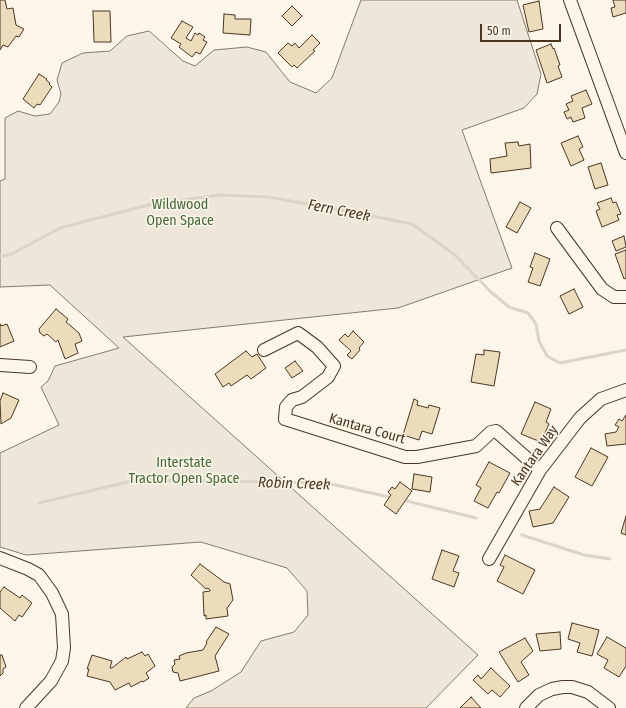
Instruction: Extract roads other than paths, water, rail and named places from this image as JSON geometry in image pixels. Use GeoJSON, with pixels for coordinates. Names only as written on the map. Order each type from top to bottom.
{"type":"FeatureCollection","features":[{"type":"Feature","properties":{"kind":"street"},"geometry":{"type":"LineString","coordinates":[[570,0],[626,153]]}},
{"type":"Feature","properties":{"kind":"street"},"geometry":{"type":"LineString","coordinates":[[557,228],[602,289],[614,297],[626,297]]}},
{"type":"Feature","properties":{"kind":"street","name":"Kantara Court"},"geometry":{"type":"LineString","coordinates":[[264,350],[298,333],[316,347],[334,366],[328,376],[302,397],[292,400],[286,407],[286,419],[334,436],[405,457],[417,457],[476,446],[491,432],[496,431],[540,470]]}},
{"type":"Feature","properties":{"kind":"street"},"geometry":{"type":"LineString","coordinates":[[0,365],[30,367]]}},
{"type":"Feature","properties":{"kind":"street","name":"Kantara Way"},"geometry":{"type":"LineString","coordinates":[[489,559],[540,470],[580,418],[601,399],[626,390]]}},
{"type":"Feature","properties":{"kind":"street"},"geometry":{"type":"LineString","coordinates":[[0,558],[39,575],[52,593],[62,614],[64,648],[62,660],[51,681],[26,708]]}},
{"type":"Feature","properties":{"kind":"street"},"geometry":{"type":"LineString","coordinates":[[526,708],[543,693],[562,687],[572,687],[588,692],[609,708]]}},
{"type":"Feature","properties":{"kind":"waterway","name":"Fern Creek"},"geometry":{"type":"LineString","coordinates":[[0,256],[10,255],[60,228],[152,204],[220,195],[268,197],[412,224],[455,255],[491,292],[509,307],[528,313],[536,324],[539,341],[547,356],[560,363],[626,350]]}},
{"type":"Feature","properties":{"kind":"waterway","name":"Robin Creek"},"geometry":{"type":"LineString","coordinates":[[39,503],[136,480],[327,483],[393,498]]}},
{"type":"Feature","properties":{"kind":"waterway","name":"Robin Creek"},"geometry":{"type":"LineString","coordinates":[[403,500],[476,518]]}},
{"type":"Feature","properties":{"kind":"waterway","name":"Robin Creek"},"geometry":{"type":"LineString","coordinates":[[522,535],[584,555],[610,559]]}},
{"type":"Feature","properties":{"kind":"park label","name":"Wildwood Open Space"},"geometry":{"type":"Point","coordinates":[180,214]}},
{"type":"Feature","properties":{"kind":"park label","name":"Interstate Tractor Open Space"},"geometry":{"type":"Point","coordinates":[184,472]}}]}
